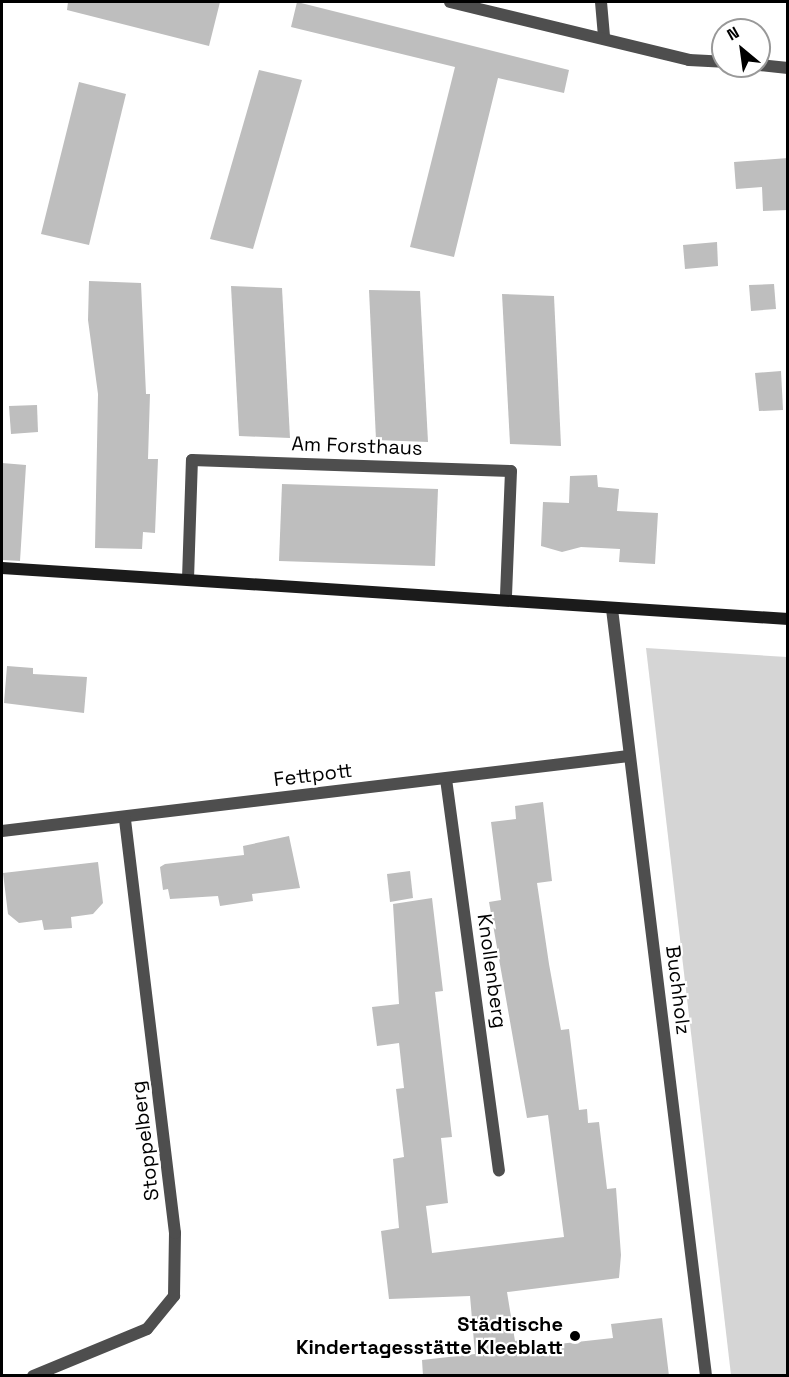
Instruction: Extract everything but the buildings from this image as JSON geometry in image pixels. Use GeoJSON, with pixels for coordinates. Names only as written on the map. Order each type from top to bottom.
{"type":"FeatureCollection","features":[{"type":"Feature","properties":{"kind":"street"},"geometry":{"type":"LineString","coordinates":[[450,2],[604,39],[711,60]]}},
{"type":"Feature","properties":{"kind":"street"},"geometry":{"type":"LineString","coordinates":[[601,2],[604,39]]}},
{"type":"Feature","properties":{"kind":"street"},"geometry":{"type":"LineString","coordinates":[[771,66],[788,68]]}},
{"type":"Feature","properties":{"kind":"street","name":"Am Forsthaus"},"geometry":{"type":"LineString","coordinates":[[188,579],[192,460],[511,471],[506,598]]}},
{"type":"Feature","properties":{"kind":"street"},"geometry":{"type":"LineString","coordinates":[[2,568],[506,598],[612,609],[788,619]]}},
{"type":"Feature","properties":{"kind":"street","name":"Buchholz"},"geometry":{"type":"LineString","coordinates":[[612,609],[706,1376]]}},
{"type":"Feature","properties":{"kind":"street","name":"Fettpott"},"geometry":{"type":"LineString","coordinates":[[2,831],[629,756]]}},
{"type":"Feature","properties":{"kind":"street","name":"Knollenberg"},"geometry":{"type":"LineString","coordinates":[[446,779],[499,1170]]}},
{"type":"Feature","properties":{"kind":"street","name":"Stoppelberg"},"geometry":{"type":"LineString","coordinates":[[33,1376],[147,1329],[174,1296],[175,1233],[125,817]]}},
{"type":"Feature","properties":{"kind":"shaded area"},"geometry":{"type":"Polygon","coordinates":[[[646,648],[787,657],[787,1375],[731,1375],[646,648]]]}},
{"type":"Feature","properties":{"kind":"place","name":"Städtische Kindertagesstätte Kleeblatt"},"geometry":{"type":"Point","coordinates":[575,1336]}}]}
